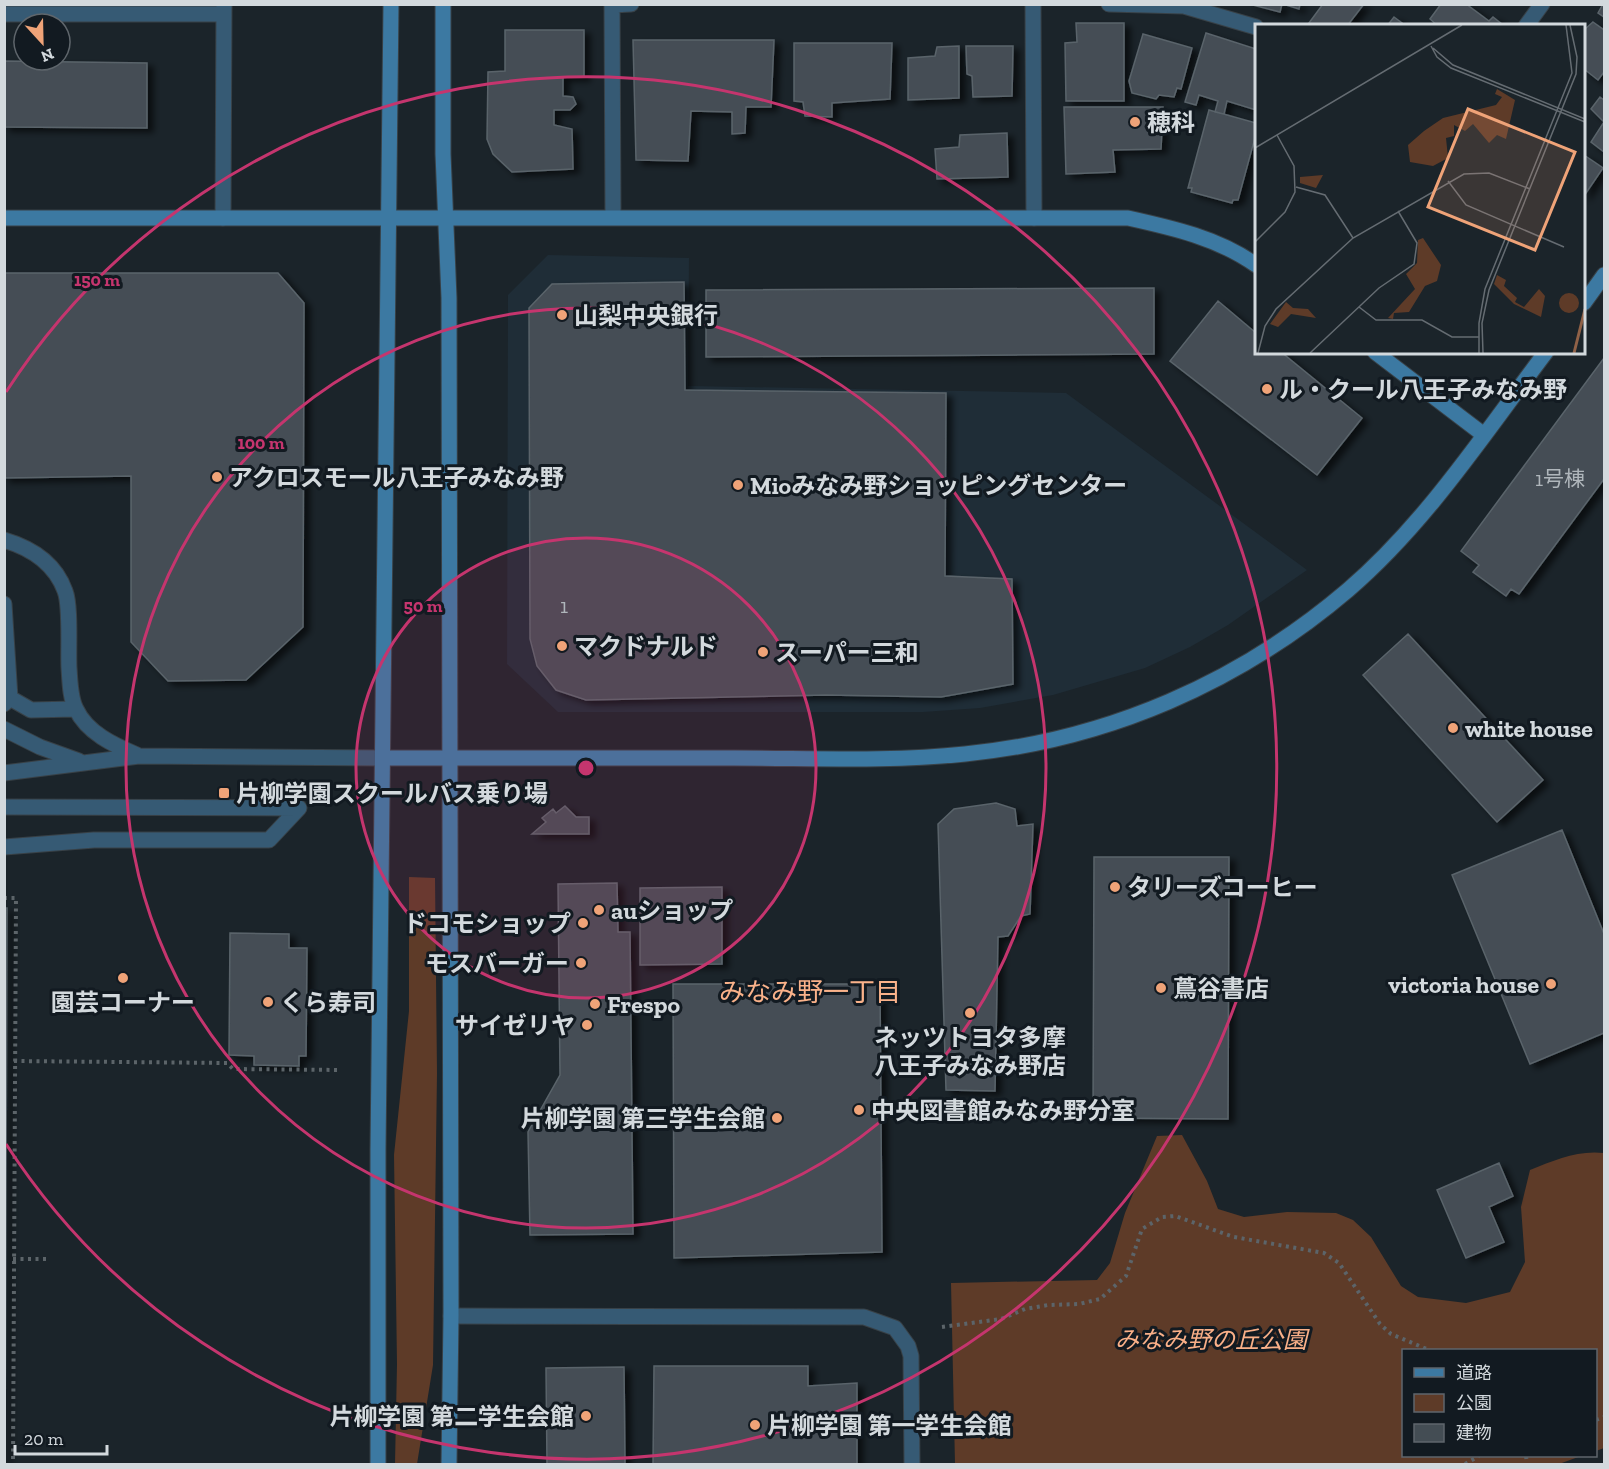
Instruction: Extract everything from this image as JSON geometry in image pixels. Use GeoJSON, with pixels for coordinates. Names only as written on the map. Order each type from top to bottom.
{"type":"FeatureCollection","features":[{"type":"Feature","properties":{"kind":"street"},"geometry":{"type":"LineString","coordinates":[[378,1464],[378,1150],[391,4]]}},
{"type":"Feature","properties":{"kind":"street"},"geometry":{"type":"LineString","coordinates":[[443,4],[449,298],[451,1316],[449,1464]]}},
{"type":"Feature","properties":{"kind":"street"},"geometry":{"type":"LineString","coordinates":[[613,217],[612,5],[631,4]]}},
{"type":"Feature","properties":{"kind":"street"},"geometry":{"type":"LineString","coordinates":[[1033,4],[1034,218]]}},
{"type":"Feature","properties":{"kind":"street"},"geometry":{"type":"LineString","coordinates":[[1109,4],[1184,6],[1255,26]]}},
{"type":"Feature","properties":{"kind":"street"},"geometry":{"type":"LineString","coordinates":[[1527,24],[1535,7]]}},
{"type":"Feature","properties":{"kind":"street"},"geometry":{"type":"LineString","coordinates":[[4,14],[224,9],[223,218]]}},
{"type":"Feature","properties":{"kind":"street"},"geometry":{"type":"LineString","coordinates":[[4,218],[1128,218],[1186,231],[1243,256],[1255,264]]}},
{"type":"Feature","properties":{"kind":"street"},"geometry":{"type":"LineString","coordinates":[[1585,302],[1605,275]]}},
{"type":"Feature","properties":{"kind":"street"},"geometry":{"type":"LineString","coordinates":[[1378,354],[1484,435]]}},
{"type":"Feature","properties":{"kind":"street"},"geometry":{"type":"LineString","coordinates":[[4,772],[139,756],[933,757],[1039,743],[1101,728],[1173,701],[1210,683],[1245,663],[1347,591],[1399,541],[1484,435],[1545,354]]}},
{"type":"Feature","properties":{"kind":"street"},"geometry":{"type":"LineString","coordinates":[[4,540],[28,547],[48,563],[66,591],[70,679],[75,709],[89,727],[110,743],[139,756]]}},
{"type":"Feature","properties":{"kind":"street"},"geometry":{"type":"LineString","coordinates":[[4,604],[7,609],[7,701],[31,710],[75,709]]}},
{"type":"Feature","properties":{"kind":"street"},"geometry":{"type":"LineString","coordinates":[[4,729],[40,747],[82,762]]}},
{"type":"Feature","properties":{"kind":"street"},"geometry":{"type":"LineString","coordinates":[[4,807],[299,808],[269,840],[94,840],[4,847]]}},
{"type":"Feature","properties":{"kind":"street"},"geometry":{"type":"LineString","coordinates":[[451,1316],[864,1317],[882,1321],[895,1328],[903,1336],[911,1356],[912,1464]]}},
{"type":"Feature","properties":{"kind":"path"},"geometry":{"type":"LineString","coordinates":[[4,898],[16,898],[13,1464]]}},
{"type":"Feature","properties":{"kind":"path"},"geometry":{"type":"LineString","coordinates":[[14,1061],[227,1063],[233,1068],[340,1070]]}},
{"type":"Feature","properties":{"kind":"path"},"geometry":{"type":"LineString","coordinates":[[942,1327],[1000,1319],[1025,1309],[1048,1305],[1079,1304],[1100,1299],[1126,1276],[1142,1229],[1162,1217],[1175,1216],[1234,1237],[1324,1253],[1339,1263],[1380,1324],[1391,1334],[1427,1349]]}},
{"type":"Feature","properties":{"kind":"path"},"geometry":{"type":"LineString","coordinates":[[13,1259],[46,1259]]}},
{"type":"Feature","properties":{"kind":"shaded area","name":"Mioみなみ野ショッピングセンター"},"geometry":{"type":"Polygon","coordinates":[[[548,255],[689,258],[688,386],[1066,393],[1307,570],[1228,625],[1190,647],[1145,668],[1053,695],[980,708],[923,712],[558,712],[507,664],[508,295],[548,255]]]}},
{"type":"Feature","properties":{"kind":"green space"},"geometry":{"type":"Polygon","coordinates":[[[409,877],[435,878],[437,1073],[433,1365],[417,1464],[395,1464],[397,1364],[394,1155],[409,1011],[409,877]]]}},
{"type":"Feature","properties":{"kind":"green space","name":"みなみ野の丘公園"},"geometry":{"type":"Polygon","coordinates":[[[1182,1135],[1207,1181],[1218,1209],[1244,1217],[1287,1212],[1336,1213],[1353,1220],[1371,1237],[1401,1286],[1418,1297],[1466,1303],[1510,1292],[1525,1262],[1521,1207],[1530,1170],[1575,1154],[1604,1153],[1604,1448],[1597,1451],[1597,1349],[1402,1349],[1402,1457],[1578,1457],[1559,1464],[955,1464],[951,1283],[1097,1280],[1110,1263],[1125,1213],[1157,1136],[1182,1135]]]}},
{"type":"Feature","properties":{"kind":"building"},"geometry":{"type":"Polygon","coordinates":[[[1249,4],[1282,4],[1280,12],[1249,4]]]}},
{"type":"Feature","properties":{"kind":"building"},"geometry":{"type":"Polygon","coordinates":[[[1283,4],[1300,4],[1299,9],[1283,4]]]}},
{"type":"Feature","properties":{"kind":"building"},"geometry":{"type":"Polygon","coordinates":[[[1323,4],[1364,4],[1349,24],[1309,23],[1323,4]]]}},
{"type":"Feature","properties":{"kind":"building"},"geometry":{"type":"Polygon","coordinates":[[[1441,4],[1466,4],[1489,21],[1493,17],[1502,24],[1436,24],[1430,19],[1441,4]]]}},
{"type":"Feature","properties":{"kind":"building"},"geometry":{"type":"Polygon","coordinates":[[[1604,4],[1604,17],[1598,13],[1604,4]]]}},
{"type":"Feature","properties":{"kind":"building"},"geometry":{"type":"Polygon","coordinates":[[[1394,17],[1403,24],[1389,24],[1394,17]]]}},
{"type":"Feature","properties":{"kind":"building"},"geometry":{"type":"Polygon","coordinates":[[[1593,22],[1604,30],[1604,72],[1598,80],[1585,70],[1585,29],[1593,22]]]}},
{"type":"Feature","properties":{"kind":"building"},"geometry":{"type":"Polygon","coordinates":[[[1076,23],[1124,23],[1124,101],[1066,101],[1065,43],[1077,42],[1076,23]]]}},
{"type":"Feature","properties":{"kind":"building"},"geometry":{"type":"Polygon","coordinates":[[[505,30],[584,30],[584,77],[563,77],[563,96],[573,97],[576,104],[570,110],[554,110],[554,125],[572,129],[573,169],[512,172],[493,154],[487,139],[488,72],[505,71],[505,30]]]}},
{"type":"Feature","properties":{"kind":"building"},"geometry":{"type":"Polygon","coordinates":[[[1206,33],[1255,49],[1255,110],[1227,101],[1224,114],[1215,112],[1218,101],[1199,95],[1196,105],[1185,102],[1206,33]]]}},
{"type":"Feature","properties":{"kind":"building"},"geometry":{"type":"Polygon","coordinates":[[[1143,34],[1192,48],[1181,89],[1177,88],[1174,97],[1159,95],[1156,99],[1132,93],[1129,81],[1143,34]]]}},
{"type":"Feature","properties":{"kind":"building"},"geometry":{"type":"Polygon","coordinates":[[[633,40],[774,40],[771,107],[746,107],[745,133],[732,134],[732,112],[691,111],[688,161],[636,160],[633,40]]]}},
{"type":"Feature","properties":{"kind":"building"},"geometry":{"type":"Polygon","coordinates":[[[794,43],[892,43],[890,99],[832,103],[832,117],[805,116],[803,102],[794,101],[794,43]]]}},
{"type":"Feature","properties":{"kind":"building"},"geometry":{"type":"Polygon","coordinates":[[[959,46],[959,98],[908,100],[908,58],[935,56],[937,47],[959,46]]]}},
{"type":"Feature","properties":{"kind":"building"},"geometry":{"type":"Polygon","coordinates":[[[966,46],[1013,46],[1012,96],[973,97],[972,76],[967,74],[966,46]]]}},
{"type":"Feature","properties":{"kind":"building"},"geometry":{"type":"Polygon","coordinates":[[[4,61],[12,61],[12,72],[72,72],[72,62],[147,63],[147,128],[4,127],[4,61]]]}},
{"type":"Feature","properties":{"kind":"building"},"geometry":{"type":"Polygon","coordinates":[[[1600,97],[1604,100],[1604,122],[1591,109],[1600,97]]]}},
{"type":"Feature","properties":{"kind":"building"},"geometry":{"type":"Polygon","coordinates":[[[1064,107],[1163,107],[1161,149],[1113,150],[1115,172],[1066,174],[1064,107]]]}},
{"type":"Feature","properties":{"kind":"building"},"geometry":{"type":"Polygon","coordinates":[[[1209,110],[1255,123],[1255,138],[1238,200],[1233,200],[1232,203],[1191,192],[1192,188],[1188,188],[1209,110]]]}},
{"type":"Feature","properties":{"kind":"building"},"geometry":{"type":"Polygon","coordinates":[[[1604,122],[1604,152],[1591,142],[1604,122]]]}},
{"type":"Feature","properties":{"kind":"building"},"geometry":{"type":"Polygon","coordinates":[[[1007,133],[1008,177],[937,179],[935,149],[959,147],[960,135],[1007,133]]]}},
{"type":"Feature","properties":{"kind":"building"},"geometry":{"type":"Polygon","coordinates":[[[1585,156],[1603,168],[1585,195],[1585,156]]]}},
{"type":"Feature","properties":{"kind":"building","name":"アクロスモール八王子みなみ野"},"geometry":{"type":"Polygon","coordinates":[[[4,273],[278,273],[304,303],[303,627],[246,680],[168,681],[131,642],[131,476],[4,478],[4,273]]]}},
{"type":"Feature","properties":{"kind":"building","name":"Mioみなみ野ショッピングセンター"},"geometry":{"type":"Polygon","coordinates":[[[684,282],[685,390],[946,393],[945,576],[1012,579],[1013,684],[941,697],[826,695],[586,700],[556,690],[537,666],[530,639],[529,308],[552,284],[684,282]]]}},
{"type":"Feature","properties":{"kind":"building"},"geometry":{"type":"Polygon","coordinates":[[[1154,288],[1154,354],[706,357],[706,290],[1154,288]]]}},
{"type":"Feature","properties":{"kind":"building","name":"ル・クール八王子みなみ野"},"geometry":{"type":"Polygon","coordinates":[[[1218,301],[1255,332],[1255,354],[1283,354],[1362,418],[1317,475],[1170,361],[1218,301]]]}},
{"type":"Feature","properties":{"kind":"building"},"geometry":{"type":"Polygon","coordinates":[[[1604,358],[1604,479],[1519,594],[1511,589],[1506,596],[1473,572],[1479,565],[1461,551],[1604,358]]]}},
{"type":"Feature","properties":{"kind":"building","name":"white house"},"geometry":{"type":"Polygon","coordinates":[[[1408,634],[1543,780],[1497,822],[1363,675],[1408,634]]]}},
{"type":"Feature","properties":{"kind":"building","name":"ネッツトヨタ多摩 八王子みなみ野店"},"geometry":{"type":"Polygon","coordinates":[[[996,803],[1015,809],[1017,826],[1033,824],[1030,914],[1021,916],[1008,936],[998,937],[995,1091],[946,1090],[938,824],[954,809],[996,803]]]}},
{"type":"Feature","properties":{"kind":"building"},"geometry":{"type":"Polygon","coordinates":[[[565,806],[576,817],[589,817],[589,834],[532,834],[546,822],[542,818],[553,809],[556,813],[565,806]]]}},
{"type":"Feature","properties":{"kind":"building","name":"victoria house"},"geometry":{"type":"Polygon","coordinates":[[[1562,830],[1604,934],[1604,1033],[1530,1064],[1452,875],[1562,830]]]}},
{"type":"Feature","properties":{"kind":"building","name":"蔦谷書店"},"geometry":{"type":"Polygon","coordinates":[[[1094,857],[1229,857],[1228,1119],[1093,1118],[1094,857]]]}},
{"type":"Feature","properties":{"kind":"building","name":"Frespo"},"geometry":{"type":"Polygon","coordinates":[[[617,883],[618,932],[630,932],[633,1234],[530,1235],[528,1132],[560,1075],[558,884],[617,883]]]}},
{"type":"Feature","properties":{"kind":"building"},"geometry":{"type":"Polygon","coordinates":[[[722,887],[722,964],[640,965],[640,888],[722,887]]]}},
{"type":"Feature","properties":{"kind":"building"},"geometry":{"type":"Polygon","coordinates":[[[4,908],[7,908],[5,1464],[4,1464],[4,908]]]}},
{"type":"Feature","properties":{"kind":"building","name":"くら寿司"},"geometry":{"type":"Polygon","coordinates":[[[230,933],[289,934],[289,948],[307,948],[306,1056],[299,1056],[299,1066],[254,1065],[254,1056],[229,1055],[230,933]]]}},
{"type":"Feature","properties":{"kind":"building","name":"片柳学園 第三学生会館"},"geometry":{"type":"Polygon","coordinates":[[[673,984],[880,984],[882,1252],[674,1258],[673,984]]]}},
{"type":"Feature","properties":{"kind":"building"},"geometry":{"type":"Polygon","coordinates":[[[1499,1163],[1513,1196],[1489,1207],[1504,1242],[1466,1258],[1437,1190],[1499,1163]]]}},
{"type":"Feature","properties":{"kind":"building","name":"片柳学園 第一学生会館"},"geometry":{"type":"Polygon","coordinates":[[[654,1366],[808,1366],[808,1386],[857,1383],[857,1464],[653,1464],[654,1366]]]}},
{"type":"Feature","properties":{"kind":"building","name":"片柳学園 第二学生会館"},"geometry":{"type":"Polygon","coordinates":[[[624,1367],[625,1464],[547,1464],[546,1368],[624,1367]]]}},
{"type":"Feature","properties":{"kind":"place","name":"穂科"},"geometry":{"type":"Point","coordinates":[1135,122]}},
{"type":"Feature","properties":{"kind":"place","name":"山梨中央銀行"},"geometry":{"type":"Point","coordinates":[562,315]}},
{"type":"Feature","properties":{"kind":"place","name":"ル・クール八王子みなみ野"},"geometry":{"type":"Point","coordinates":[1267,389]}},
{"type":"Feature","properties":{"kind":"place","name":"アクロスモール八王子みなみ野"},"geometry":{"type":"Point","coordinates":[217,477]}},
{"type":"Feature","properties":{"kind":"place","name":"Mioみなみ野ショッピングセンター"},"geometry":{"type":"Point","coordinates":[738,485]}},
{"type":"Feature","properties":{"kind":"place","name":"マクドナルド"},"geometry":{"type":"Point","coordinates":[562,646]}},
{"type":"Feature","properties":{"kind":"place","name":"スーパー三和"},"geometry":{"type":"Point","coordinates":[763,652]}},
{"type":"Feature","properties":{"kind":"place","name":"white house"},"geometry":{"type":"Point","coordinates":[1453,728]}},
{"type":"Feature","properties":{"kind":"place","name":"片柳学園スクールバス乗り場"},"geometry":{"type":"Point","coordinates":[224,793]}},
{"type":"Feature","properties":{"kind":"place","name":"タリーズコーヒー"},"geometry":{"type":"Point","coordinates":[1115,887]}},
{"type":"Feature","properties":{"kind":"place","name":"auショップ"},"geometry":{"type":"Point","coordinates":[599,910]}},
{"type":"Feature","properties":{"kind":"place","name":"ドコモショップ"},"geometry":{"type":"Point","coordinates":[583,923]}},
{"type":"Feature","properties":{"kind":"place","name":"モスバーガー"},"geometry":{"type":"Point","coordinates":[581,963]}},
{"type":"Feature","properties":{"kind":"place","name":"園芸コーナー"},"geometry":{"type":"Point","coordinates":[123,978]}},
{"type":"Feature","properties":{"kind":"place","name":"victoria house"},"geometry":{"type":"Point","coordinates":[1551,984]}},
{"type":"Feature","properties":{"kind":"place","name":"蔦谷書店"},"geometry":{"type":"Point","coordinates":[1161,988]}},
{"type":"Feature","properties":{"kind":"place","name":"くら寿司"},"geometry":{"type":"Point","coordinates":[268,1002]}},
{"type":"Feature","properties":{"kind":"place","name":"Frespo"},"geometry":{"type":"Point","coordinates":[595,1004]}},
{"type":"Feature","properties":{"kind":"place","name":"ネッツトヨタ多摩 八王子みなみ野店"},"geometry":{"type":"Point","coordinates":[970,1013]}},
{"type":"Feature","properties":{"kind":"place","name":"サイゼリヤ"},"geometry":{"type":"Point","coordinates":[587,1025]}},
{"type":"Feature","properties":{"kind":"place","name":"中央図書館みなみ野分室"},"geometry":{"type":"Point","coordinates":[859,1110]}},
{"type":"Feature","properties":{"kind":"place","name":"片柳学園 第三学生会館"},"geometry":{"type":"Point","coordinates":[777,1118]}},
{"type":"Feature","properties":{"kind":"place","name":"片柳学園 第二学生会館"},"geometry":{"type":"Point","coordinates":[586,1416]}},
{"type":"Feature","properties":{"kind":"place","name":"片柳学園 第一学生会館"},"geometry":{"type":"Point","coordinates":[755,1425]}},
{"type":"Feature","properties":{"kind":"district","name":"みなみ野一丁目"},"geometry":{"type":"Point","coordinates":[810,992]}}]}
